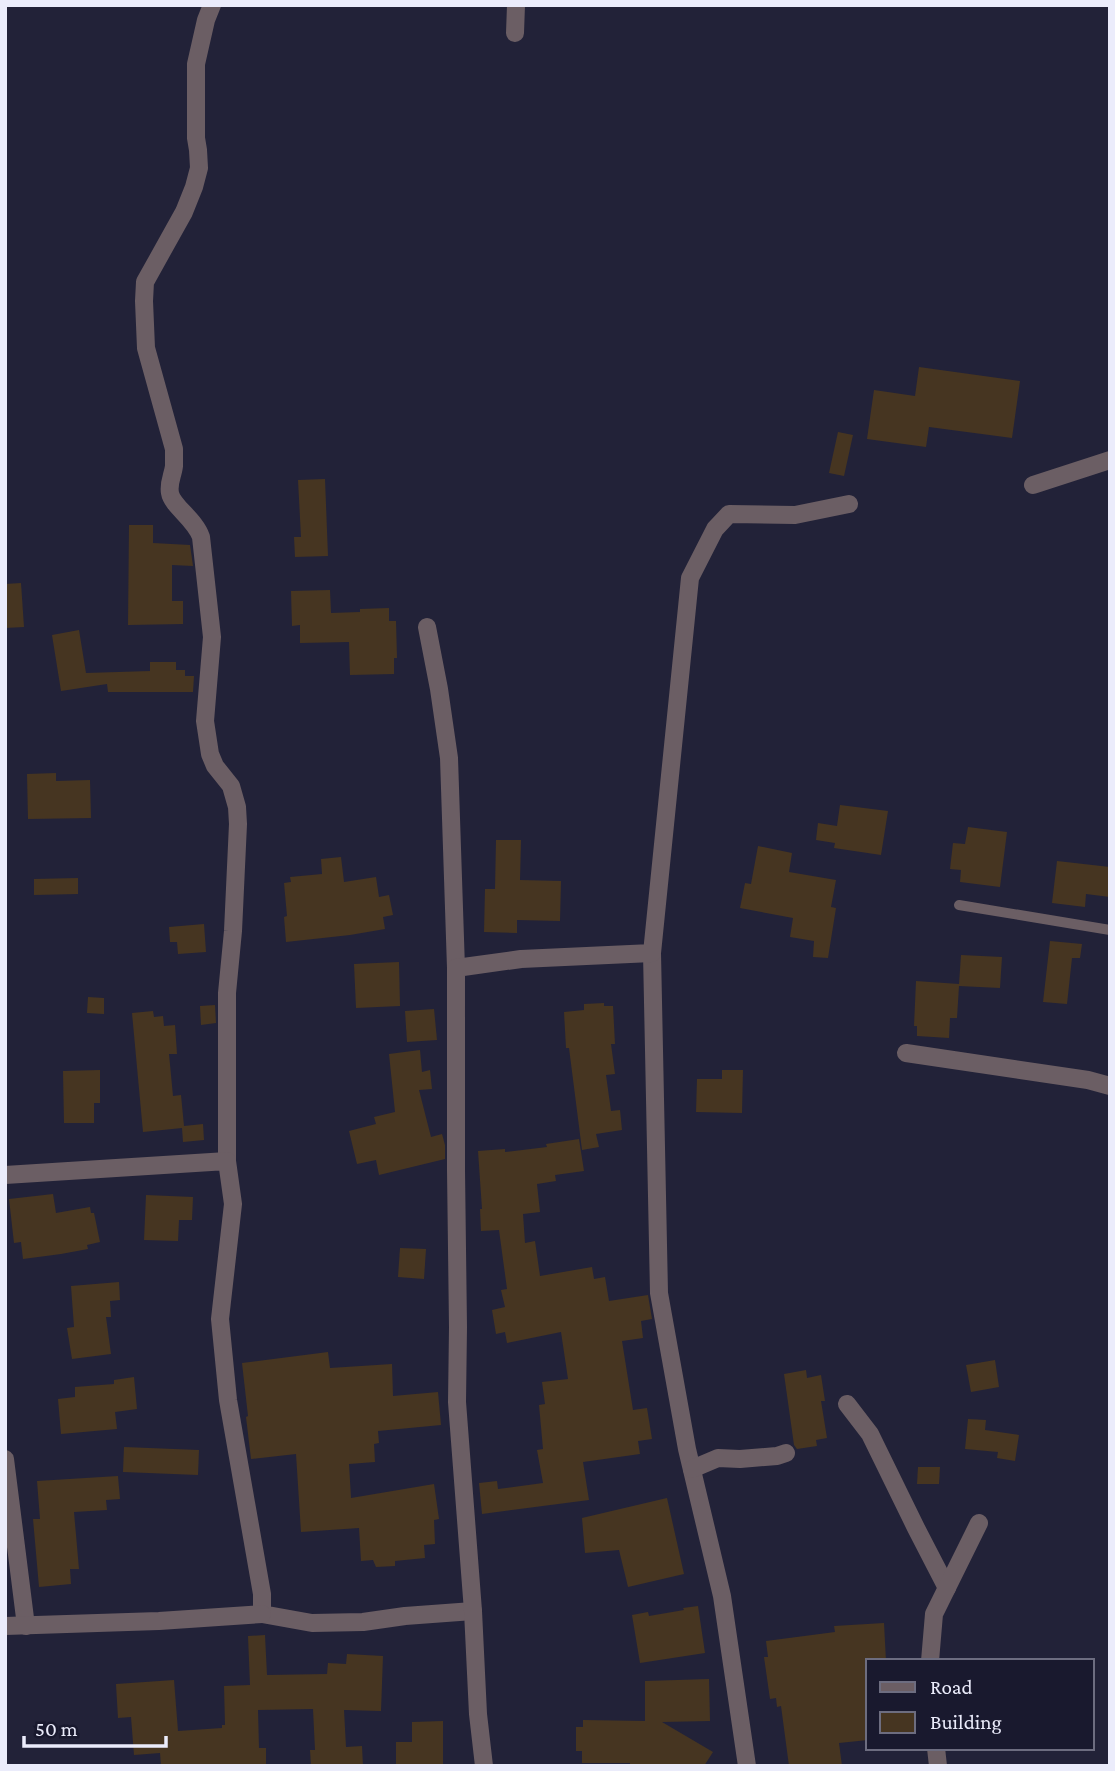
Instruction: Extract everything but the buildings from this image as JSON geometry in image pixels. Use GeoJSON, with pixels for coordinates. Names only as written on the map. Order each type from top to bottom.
{"type":"FeatureCollection","features":[{"type":"Feature","properties":{"kind":"street"},"geometry":{"type":"LineString","coordinates":[[212,5],[196,64],[195,138],[199,168],[184,212],[145,282],[144,301],[146,348],[174,449],[170,494],[172,501],[198,529],[205,561],[212,637],[205,721],[210,754],[215,766],[231,786],[237,807],[233,931],[227,993],[227,1161],[233,1204],[220,1320],[228,1400],[262,1594],[262,1614]]}},
{"type":"Feature","properties":{"kind":"street"},"geometry":{"type":"LineString","coordinates":[[515,33],[516,5]]}},
{"type":"Feature","properties":{"kind":"street"},"geometry":{"type":"LineString","coordinates":[[1033,485],[1110,460]]}},
{"type":"Feature","properties":{"kind":"street"},"geometry":{"type":"LineString","coordinates":[[747,1766],[722,1596],[692,1469],[659,1293],[652,953],[690,578],[715,529],[729,514],[795,515],[849,505]]}},
{"type":"Feature","properties":{"kind":"street"},"geometry":{"type":"LineString","coordinates":[[427,627],[449,758],[456,968],[457,1402],[478,1714],[484,1766]]}},
{"type":"Feature","properties":{"kind":"street"},"geometry":{"type":"LineString","coordinates":[[456,968],[521,959],[652,953]]}},
{"type":"Feature","properties":{"kind":"street"},"geometry":{"type":"LineString","coordinates":[[906,1053],[1088,1080],[1110,1086]]}},
{"type":"Feature","properties":{"kind":"street"},"geometry":{"type":"LineString","coordinates":[[5,1175],[227,1161]]}},
{"type":"Feature","properties":{"kind":"street"},"geometry":{"type":"LineString","coordinates":[[847,1404],[870,1434],[947,1588]]}},
{"type":"Feature","properties":{"kind":"street"},"geometry":{"type":"LineString","coordinates":[[692,1469],[718,1458],[765,1457],[786,1453]]}},
{"type":"Feature","properties":{"kind":"street"},"geometry":{"type":"LineString","coordinates":[[5,1459],[26,1626]]}},
{"type":"Feature","properties":{"kind":"street"},"geometry":{"type":"LineString","coordinates":[[930,1659],[934,1614],[979,1523]]}},
{"type":"Feature","properties":{"kind":"street"},"geometry":{"type":"LineString","coordinates":[[5,1626],[159,1621],[262,1614],[312,1623],[363,1622],[473,1611]]}},
{"type":"Feature","properties":{"kind":"lane"},"geometry":{"type":"LineString","coordinates":[[958,905],[1110,930]]}}]}
